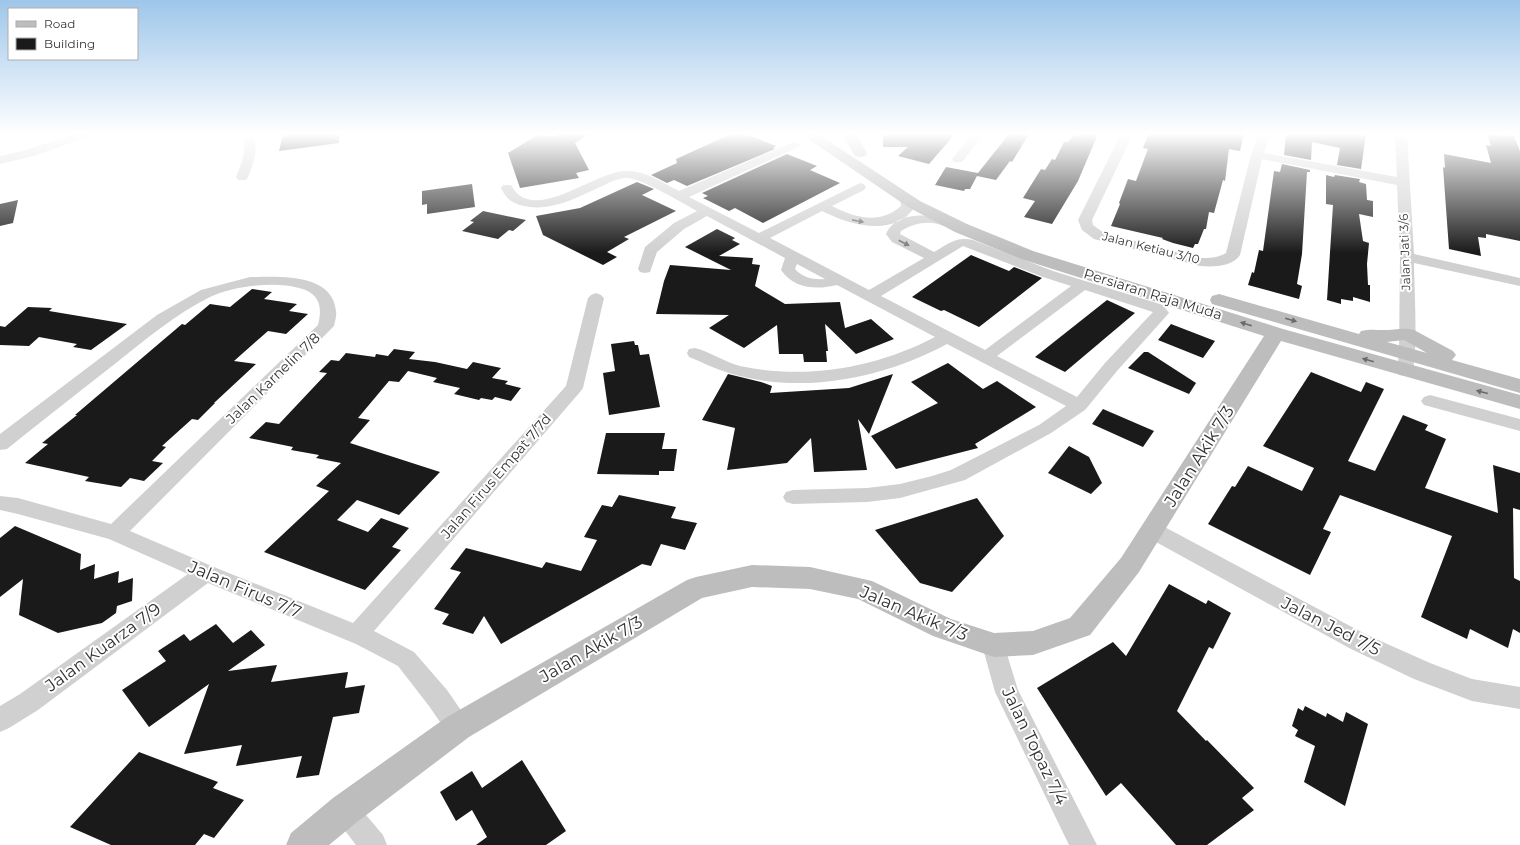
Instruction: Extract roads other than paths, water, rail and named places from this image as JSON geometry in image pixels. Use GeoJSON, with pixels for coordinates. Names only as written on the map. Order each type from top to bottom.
{"type":"FeatureCollection","features":[{"type":"Feature","properties":{"kind":"main road","name":"Persiaran Raja Muda"},"geometry":{"type":"LineString","coordinates":[[866,173],[906,199],[952,224],[1027,255],[1276,333],[1407,353],[1520,402]]}},
{"type":"Feature","properties":{"kind":"main road","name":"Persiaran Raja Muda"},"geometry":{"type":"LineString","coordinates":[[892,173],[948,210],[1036,248],[1520,386]]}},
{"type":"Feature","properties":{"kind":"main road","name":"Jalan Akik 7/3"},"geometry":{"type":"LineString","coordinates":[[303,845],[345,810],[458,727],[696,588],[752,576],[810,578],[863,589],[943,628],[994,645],[1033,643],[1080,627],[1130,565],[1276,333]]}},
{"type":"Feature","properties":{"kind":"street"},"geometry":{"type":"LineString","coordinates":[[680,196],[729,173]]}},
{"type":"Feature","properties":{"kind":"street","name":"Jalan Ketiau 3/10"},"geometry":{"type":"LineString","coordinates":[[1108,173],[1085,220],[1086,226],[1099,236],[1200,262],[1214,263],[1225,261],[1233,255],[1253,173]]}},
{"type":"Feature","properties":{"kind":"street"},"geometry":{"type":"LineString","coordinates":[[1357,173],[1403,182]]}},
{"type":"Feature","properties":{"kind":"street","name":"Jalan Jati 3/6"},"geometry":{"type":"LineString","coordinates":[[1403,173],[1406,257],[1407,353]]}},
{"type":"Feature","properties":{"kind":"street"},"geometry":{"type":"LineString","coordinates":[[507,188],[514,199],[520,202],[547,203],[562,199],[620,175],[635,175],[680,196],[1079,406]]}},
{"type":"Feature","properties":{"kind":"street"},"geometry":{"type":"LineString","coordinates":[[760,238],[860,187]]}},
{"type":"Feature","properties":{"kind":"street"},"geometry":{"type":"LineString","coordinates":[[822,206],[855,221],[870,223],[882,222],[903,213],[908,207],[906,199]]}},
{"type":"Feature","properties":{"kind":"street"},"geometry":{"type":"LineString","coordinates":[[645,269],[650,250],[679,226],[707,211]]}},
{"type":"Feature","properties":{"kind":"street"},"geometry":{"type":"LineString","coordinates":[[934,258],[897,239],[894,234],[895,229],[920,218],[931,218],[952,224]]}},
{"type":"Feature","properties":{"kind":"street"},"geometry":{"type":"LineString","coordinates":[[793,497],[867,495],[900,491],[933,483],[965,471],[1045,429],[1079,406],[1111,367],[1161,313],[1158,308],[1013,262],[968,243],[961,242],[870,296]]}},
{"type":"Feature","properties":{"kind":"street"},"geometry":{"type":"LineString","coordinates":[[1406,257],[1520,282]]}},
{"type":"Feature","properties":{"kind":"street","name":"Jalan Karnelin 7/8"},"geometry":{"type":"LineString","coordinates":[[0,444],[163,318],[206,293],[250,281],[290,281],[313,287],[326,300],[329,312],[326,326],[115,533]]}},
{"type":"Feature","properties":{"kind":"street"},"geometry":{"type":"LineString","coordinates":[[986,357],[1082,285]]}},
{"type":"Feature","properties":{"kind":"street","name":"Jalan Firus Empat 7/7d"},"geometry":{"type":"LineString","coordinates":[[357,635],[574,388],[596,298]]}},
{"type":"Feature","properties":{"kind":"street"},"geometry":{"type":"LineString","coordinates":[[695,353],[738,371],[765,376],[825,377],[842,375],[911,356],[948,337]]}},
{"type":"Feature","properties":{"kind":"street"},"geometry":{"type":"LineString","coordinates":[[1430,401],[1520,426]]}},
{"type":"Feature","properties":{"kind":"street","name":"Jalan Firus 7/7"},"geometry":{"type":"LineString","coordinates":[[0,503],[18,506],[115,533],[206,573],[357,635],[406,659],[438,698],[458,727]]}},
{"type":"Feature","properties":{"kind":"street","name":"Jalan Jed 7/5"},"geometry":{"type":"LineString","coordinates":[[1152,530],[1359,642],[1422,671],[1472,690],[1520,698]]}},
{"type":"Feature","properties":{"kind":"street","name":"Jalan Kuarza 7/9"},"geometry":{"type":"LineString","coordinates":[[0,720],[29,702],[206,573]]}},
{"type":"Feature","properties":{"kind":"street","name":"Jalan Topaz 7/4"},"geometry":{"type":"LineString","coordinates":[[994,645],[1007,692],[1083,845]]}},
{"type":"Feature","properties":{"kind":"street"},"geometry":{"type":"LineString","coordinates":[[345,810],[373,845]]}}]}
